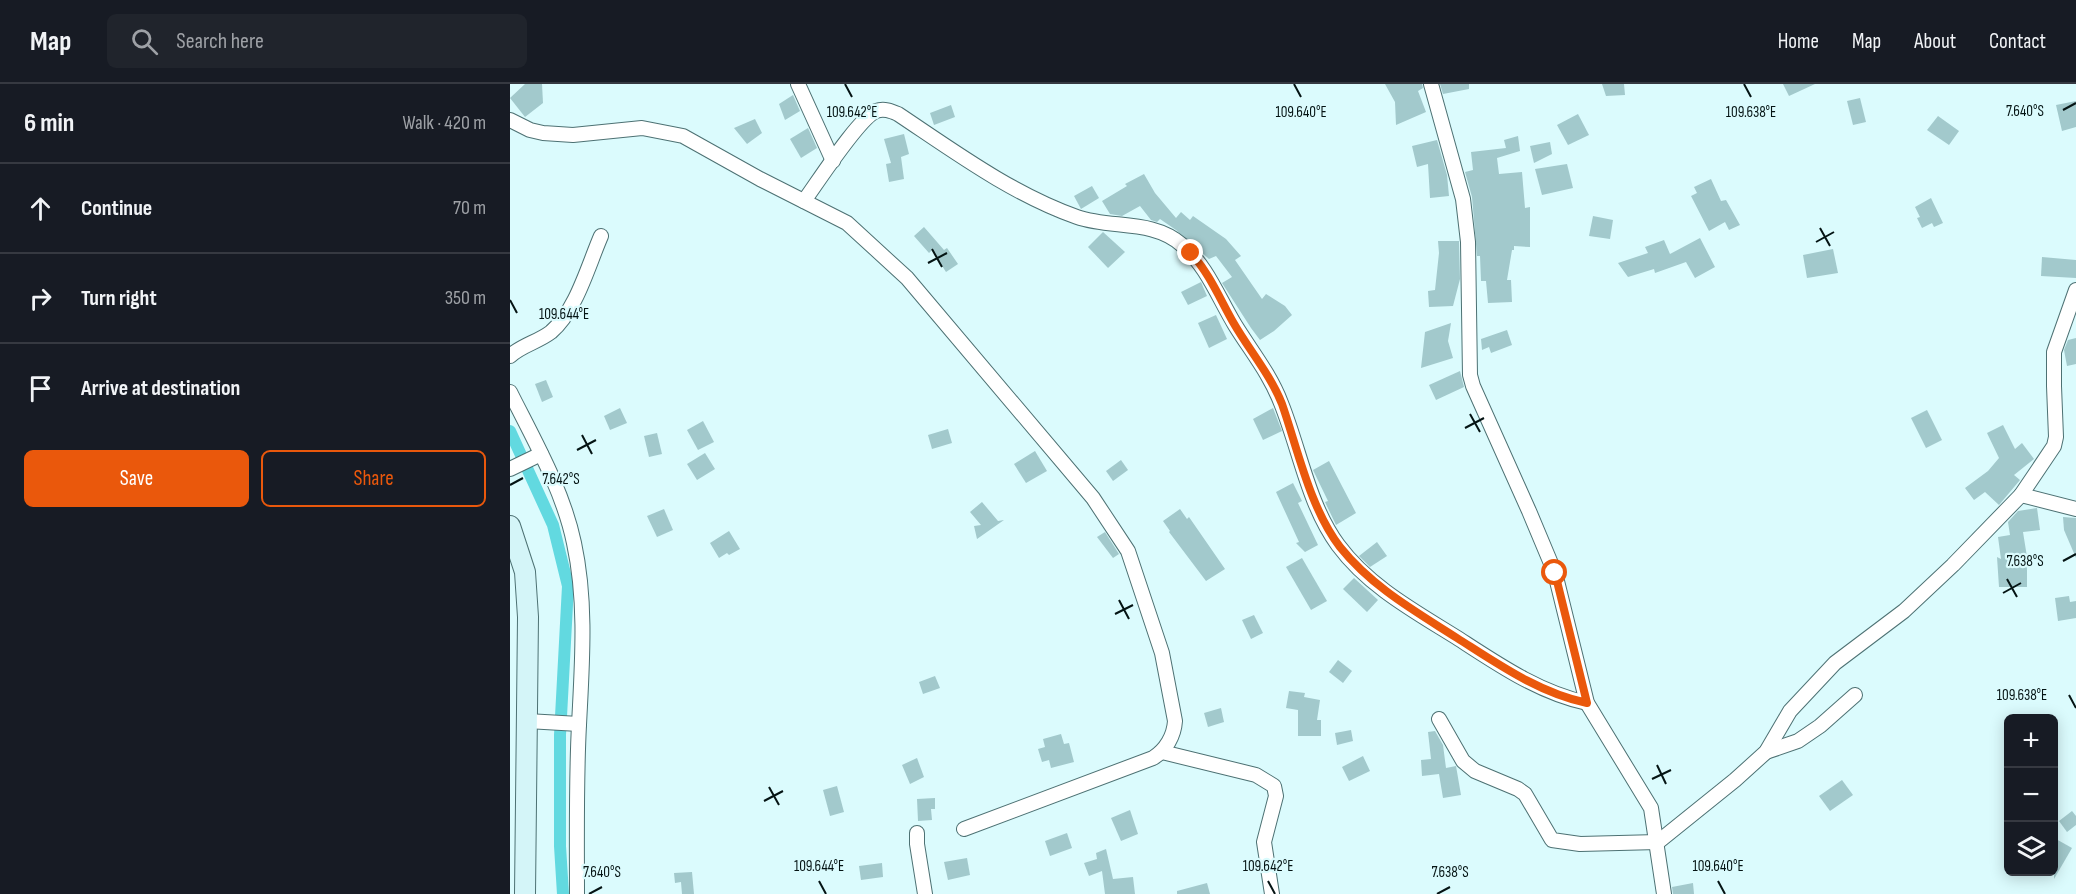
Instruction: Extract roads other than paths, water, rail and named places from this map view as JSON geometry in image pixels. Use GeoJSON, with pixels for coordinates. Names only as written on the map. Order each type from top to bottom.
{"type":"FeatureCollection","features":[{"type":"Feature","properties":{"kind":"main road"},"geometry":{"type":"LineString","coordinates":[[510,526],[522,560],[527,584],[536,721],[525,894]]}},
{"type":"Feature","properties":{"kind":"street"},"geometry":{"type":"LineString","coordinates":[[798,84],[833,161]]}},
{"type":"Feature","properties":{"kind":"street"},"geometry":{"type":"LineString","coordinates":[[1431,84],[1463,199],[1468,242],[1471,381],[1555,573],[1587,703],[1650,806],[1658,842],[1664,894]]}},
{"type":"Feature","properties":{"kind":"street"},"geometry":{"type":"LineString","coordinates":[[804,201],[865,119],[874,112],[886,110],[898,114],[979,168],[1030,197],[1078,217],[1149,229],[1173,237],[1205,270],[1234,324],[1260,361],[1281,401],[1318,509],[1338,545],[1387,594],[1491,660],[1553,694],[1587,703]]}},
{"type":"Feature","properties":{"kind":"street"},"geometry":{"type":"LineString","coordinates":[[510,120],[530,130],[543,133],[573,135],[642,128],[683,136],[760,179],[847,223],[908,278],[1093,498],[1123,543],[1128,551],[1162,653],[1175,721],[1173,731],[1162,752],[1153,758],[964,829]]}},
{"type":"Feature","properties":{"kind":"street"},"geometry":{"type":"LineString","coordinates":[[510,356],[519,348],[548,334],[567,316],[601,236]]}},
{"type":"Feature","properties":{"kind":"street"},"geometry":{"type":"LineString","coordinates":[[1439,719],[1462,761],[1475,771],[1525,794],[1552,840],[1580,844],[1658,842],[1766,752],[1790,711],[1835,663],[1904,611],[1953,565],[2021,495],[2054,446],[2056,433],[2054,352],[2076,290]]}},
{"type":"Feature","properties":{"kind":"street"},"geometry":{"type":"LineString","coordinates":[[510,392],[537,456],[567,516],[575,544],[582,596],[582,676],[575,724],[577,894]]}},
{"type":"Feature","properties":{"kind":"street"},"geometry":{"type":"LineString","coordinates":[[510,469],[537,456]]}},
{"type":"Feature","properties":{"kind":"street"},"geometry":{"type":"LineString","coordinates":[[2021,495],[2076,509]]}},
{"type":"Feature","properties":{"kind":"street"},"geometry":{"type":"LineString","coordinates":[[1766,752],[1798,741],[1820,726],[1855,695]]}},
{"type":"Feature","properties":{"kind":"street"},"geometry":{"type":"LineString","coordinates":[[536,721],[575,724]]}},
{"type":"Feature","properties":{"kind":"street"},"geometry":{"type":"LineString","coordinates":[[1162,752],[1256,775],[1274,786],[1276,796],[1264,842],[1272,894]]}},
{"type":"Feature","properties":{"kind":"street"},"geometry":{"type":"LineString","coordinates":[[917,833],[925,894]]}},
{"type":"Feature","properties":{"kind":"waterway"},"geometry":{"type":"LineString","coordinates":[[510,431],[553,525],[568,586],[560,735],[560,846],[563,894]]}}]}
